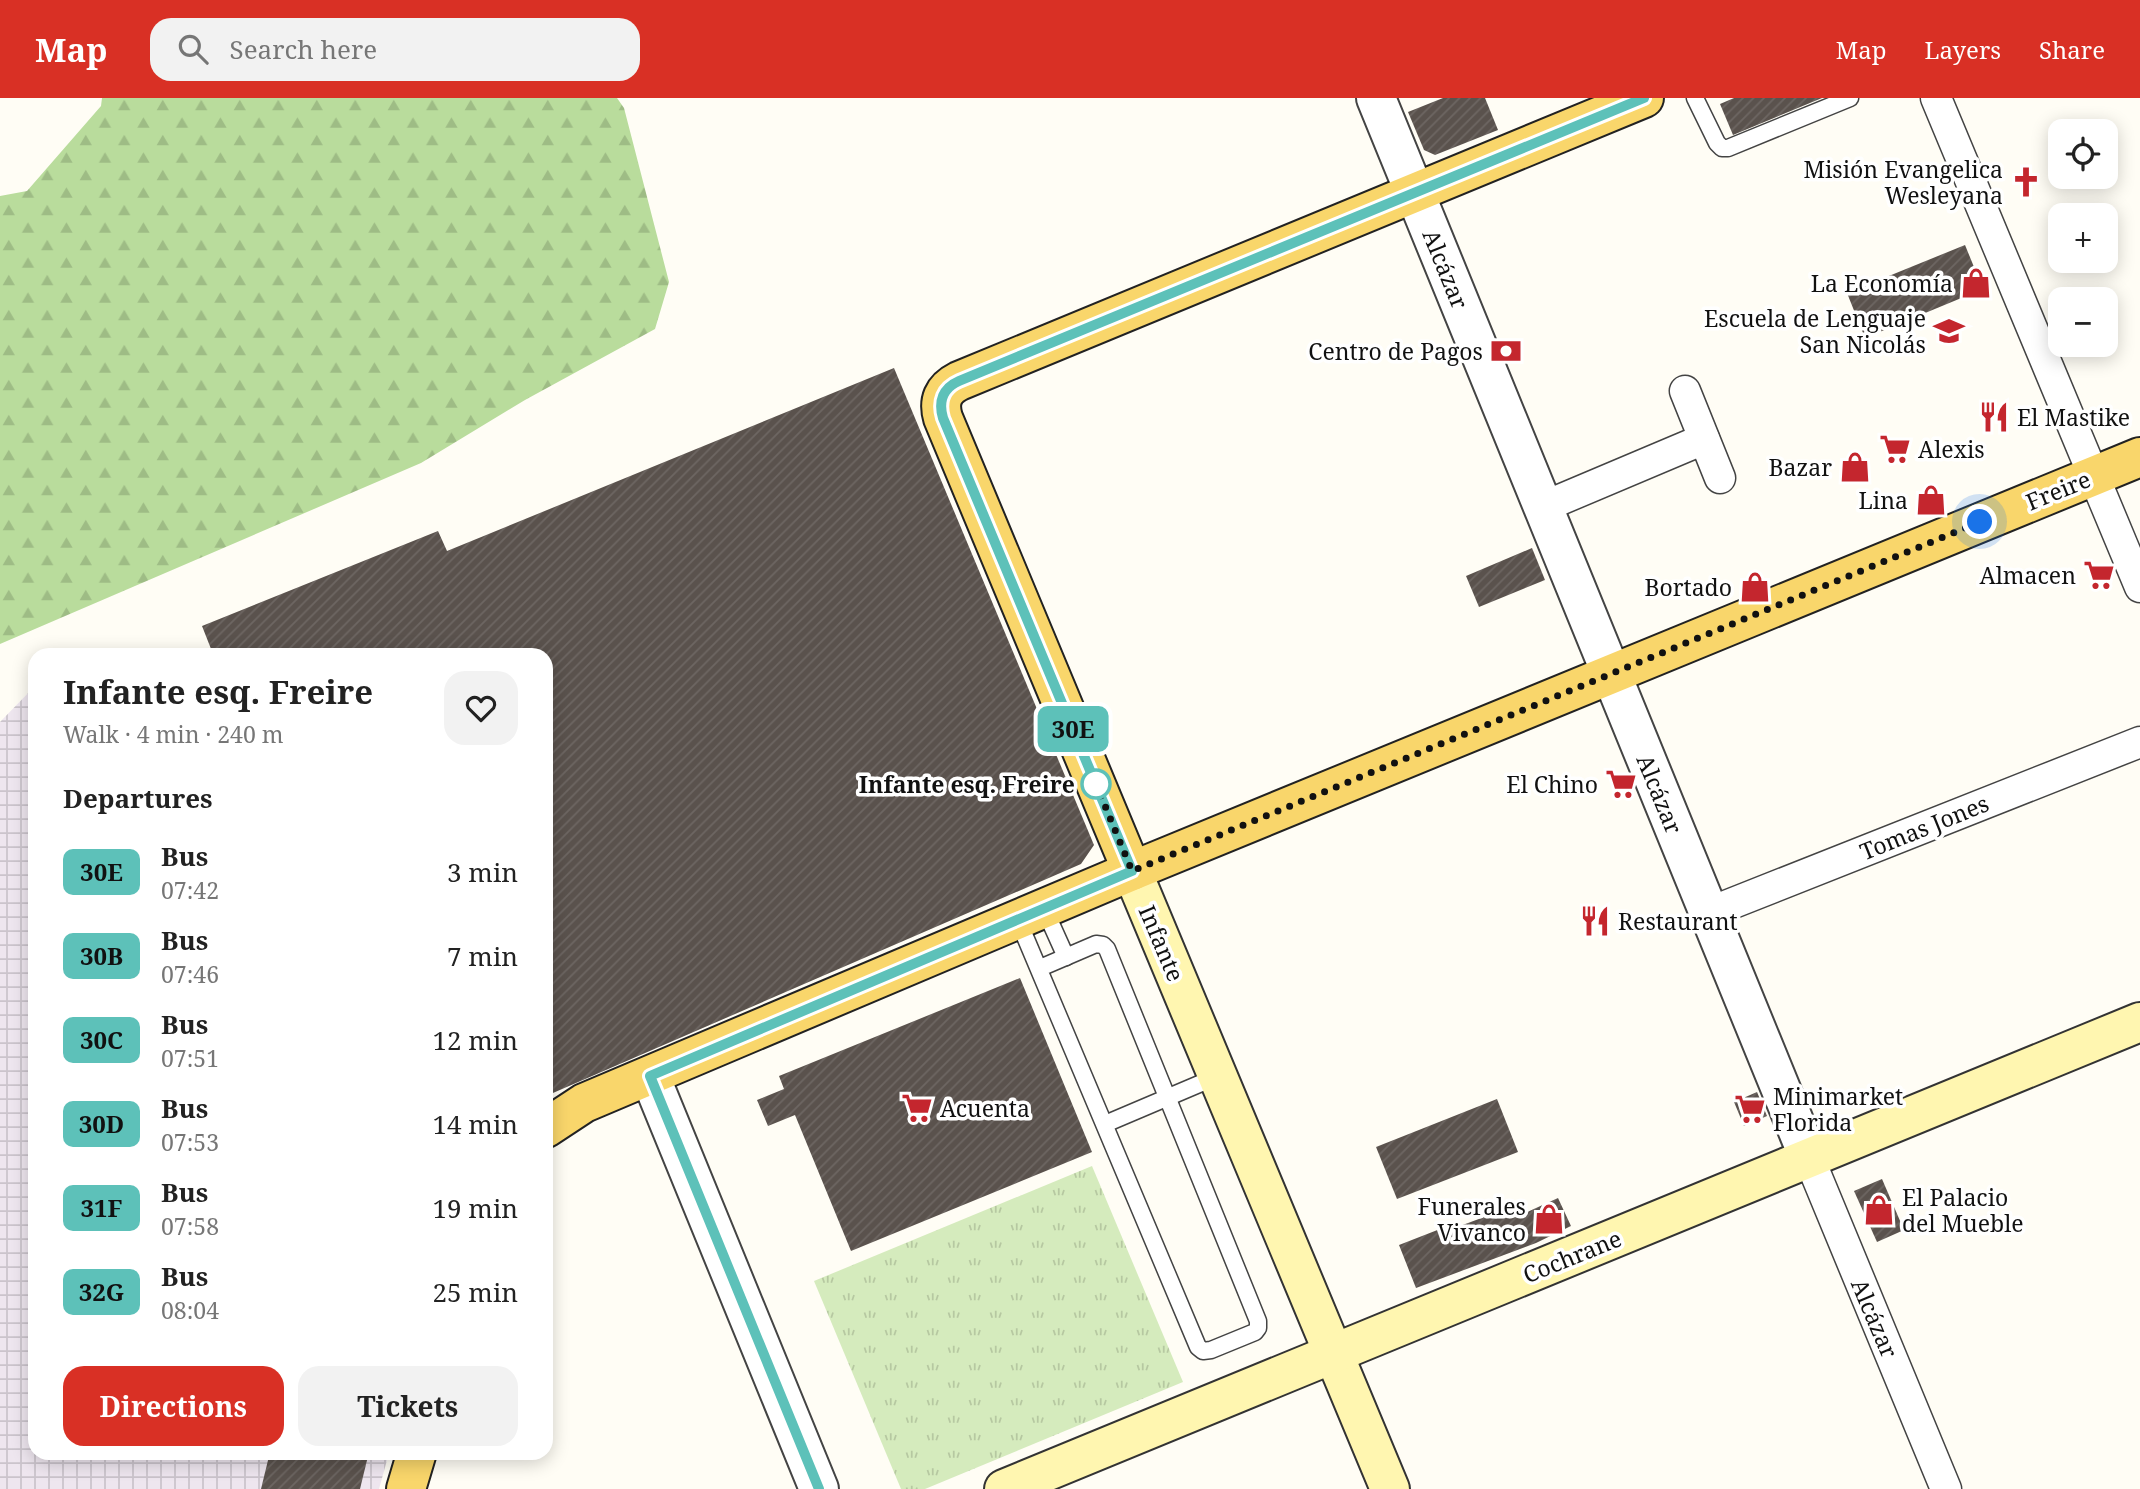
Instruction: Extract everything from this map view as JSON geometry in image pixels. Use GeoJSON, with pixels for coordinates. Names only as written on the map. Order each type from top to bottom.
{"type":"FeatureCollection","features":[{"type":"Feature","properties":{"kind":"main road"},"geometry":{"type":"LineString","coordinates":[[1415,193],[1644,98]]}},
{"type":"Feature","properties":{"kind":"main road","name":"Infante"},"geometry":{"type":"LineString","coordinates":[[1390,1489],[943,418],[940,404],[946,390],[959,381],[1415,193]]}},
{"type":"Feature","properties":{"kind":"main road","name":"Freire"},"geometry":{"type":"LineString","coordinates":[[553,1123],[584,1103],[1132,871],[2140,457]]}},
{"type":"Feature","properties":{"kind":"main road","name":"Cochrane"},"geometry":{"type":"LineString","coordinates":[[1004,1489],[2140,1022]]}},
{"type":"Feature","properties":{"kind":"main road"},"geometry":{"type":"LineString","coordinates":[[406,1489],[415,1460]]}},
{"type":"Feature","properties":{"kind":"street","name":"Alcázar"},"geometry":{"type":"LineString","coordinates":[[1376,98],[1946,1489]]}},
{"type":"Feature","properties":{"kind":"street"},"geometry":{"type":"LineString","coordinates":[[1937,98],[2140,587]]}},
{"type":"Feature","properties":{"kind":"street"},"geometry":{"type":"LineString","coordinates":[[1685,391],[1720,478]]}},
{"type":"Feature","properties":{"kind":"street"},"geometry":{"type":"LineString","coordinates":[[1543,507],[1704,439]]}},
{"type":"Feature","properties":{"kind":"street","name":"Tomas Jones"},"geometry":{"type":"LineString","coordinates":[[1708,913],[2140,742]]}},
{"type":"Feature","properties":{"kind":"street"},"geometry":{"type":"LineString","coordinates":[[650,1076],[819,1489]]}},
{"type":"Feature","properties":{"kind":"lane"},"geometry":{"type":"LineString","coordinates":[[1695,98],[1722,148],[1728,148],[1850,98]]}},
{"type":"Feature","properties":{"kind":"lane"},"geometry":{"type":"LineString","coordinates":[[1031,914],[1066,957]]}},
{"type":"Feature","properties":{"kind":"lane"},"geometry":{"type":"LineString","coordinates":[[1031,914],[1040,968],[1198,1347],[1203,1351],[1211,1350],[1255,1332],[1258,1321],[1107,950],[1103,945],[1096,944],[1040,968]]}},
{"type":"Feature","properties":{"kind":"lane"},"geometry":{"type":"LineString","coordinates":[[1105,1124],[1218,1076]]}},
{"type":"Feature","properties":{"kind":"shaded area"},"geometry":{"type":"Polygon","coordinates":[[[28,693],[28,1460],[387,1460],[379,1489],[0,1489],[0,722],[28,693]]]}},
{"type":"Feature","properties":{"kind":"green space"},"geometry":{"type":"Polygon","coordinates":[[[102,98],[617,98],[624,108],[669,282],[655,329],[525,400],[421,463],[0,644],[0,196],[27,191],[101,106],[102,98]]]}},
{"type":"Feature","properties":{"kind":"green space"},"geometry":{"type":"Polygon","coordinates":[[[1092,1166],[1183,1382],[925,1489],[901,1489],[814,1281],[1092,1166]]]}},
{"type":"Feature","properties":{"kind":"building"},"geometry":{"type":"Polygon","coordinates":[[[1443,98],[1485,98],[1498,130],[1435,155],[1424,150],[1408,112],[1443,98]]]}},
{"type":"Feature","properties":{"kind":"building"},"geometry":{"type":"Polygon","coordinates":[[[1734,98],[1822,98],[1733,135],[1720,104],[1734,98]]]}},
{"type":"Feature","properties":{"kind":"building"},"geometry":{"type":"Polygon","coordinates":[[[1965,245],[1983,289],[1865,338],[1847,293],[1965,245]]]}},
{"type":"Feature","properties":{"kind":"building"},"geometry":{"type":"Polygon","coordinates":[[[894,368],[1094,845],[1081,864],[553,1093],[553,648],[211,648],[202,626],[438,531],[447,551],[894,368]]]}},
{"type":"Feature","properties":{"kind":"building"},"geometry":{"type":"Polygon","coordinates":[[[1532,548],[1545,580],[1479,607],[1466,576],[1532,548]]]}},
{"type":"Feature","properties":{"kind":"building","name":"Acuenta"},"geometry":{"type":"Polygon","coordinates":[[[1020,978],[1092,1152],[851,1251],[795,1115],[768,1126],[757,1100],[784,1089],[779,1076],[1020,978]]]}},
{"type":"Feature","properties":{"kind":"building","name":"Minimarket Florida"},"geometry":{"type":"Polygon","coordinates":[[[1757,1092],[1767,1116],[1744,1126],[1734,1102],[1757,1092]]]}},
{"type":"Feature","properties":{"kind":"building"},"geometry":{"type":"Polygon","coordinates":[[[1497,1099],[1518,1152],[1397,1199],[1376,1147],[1497,1099]]]}},
{"type":"Feature","properties":{"kind":"building","name":"El Palacio del Mueble"},"geometry":{"type":"Polygon","coordinates":[[[1882,1179],[1904,1230],[1877,1242],[1854,1191],[1882,1179]]]}},
{"type":"Feature","properties":{"kind":"building"},"geometry":{"type":"Polygon","coordinates":[[[1558,1198],[1571,1226],[1536,1243],[1416,1288],[1399,1245],[1440,1229],[1441,1233],[1522,1203],[1525,1213],[1558,1198]]]}},
{"type":"Feature","properties":{"kind":"building"},"geometry":{"type":"Polygon","coordinates":[[[268,1460],[367,1460],[360,1489],[261,1489],[268,1460]]]}},
{"type":"Feature","properties":{"kind":"bus line","name":"30E"},"geometry":{"type":"LineString","coordinates":[[819,1489],[650,1076],[1132,871],[943,418],[940,404],[942,396],[952,384],[959,381],[1644,98]]}},
{"type":"Feature","properties":{"kind":"place","name":"Misión Evangelica Wesleyana"},"geometry":{"type":"Point","coordinates":[2026,182]}},
{"type":"Feature","properties":{"kind":"place","name":"La Economía"},"geometry":{"type":"Point","coordinates":[1976,283]}},
{"type":"Feature","properties":{"kind":"place","name":"Escuela de Lenguaje San Nicolás"},"geometry":{"type":"Point","coordinates":[1949,331]}},
{"type":"Feature","properties":{"kind":"place","name":"Centro de Pagos"},"geometry":{"type":"Point","coordinates":[1506,351]}},
{"type":"Feature","properties":{"kind":"place","name":"El Mastike"},"geometry":{"type":"Point","coordinates":[1994,417]}},
{"type":"Feature","properties":{"kind":"place","name":"Alexis"},"geometry":{"type":"Point","coordinates":[1895,449]}},
{"type":"Feature","properties":{"kind":"place","name":"Bazar"},"geometry":{"type":"Point","coordinates":[1855,467]}},
{"type":"Feature","properties":{"kind":"place","name":"Lina"},"geometry":{"type":"Point","coordinates":[1931,500]}},
{"type":"Feature","properties":{"kind":"place","name":"Almacen"},"geometry":{"type":"Point","coordinates":[2099,575]}},
{"type":"Feature","properties":{"kind":"place","name":"Bortado"},"geometry":{"type":"Point","coordinates":[1755,587]}},
{"type":"Feature","properties":{"kind":"place","name":"Infante esq. Freire"},"geometry":{"type":"Point","coordinates":[1096,784]}},
{"type":"Feature","properties":{"kind":"place","name":"El Chino"},"geometry":{"type":"Point","coordinates":[1621,784]}},
{"type":"Feature","properties":{"kind":"place","name":"Restaurant"},"geometry":{"type":"Point","coordinates":[1595,921]}},
{"type":"Feature","properties":{"kind":"place","name":"Acuenta"},"geometry":{"type":"Point","coordinates":[917,1108]}},
{"type":"Feature","properties":{"kind":"place","name":"Minimarket Florida"},"geometry":{"type":"Point","coordinates":[1750,1109]}},
{"type":"Feature","properties":{"kind":"place","name":"El Palacio del Mueble"},"geometry":{"type":"Point","coordinates":[1879,1210]}},
{"type":"Feature","properties":{"kind":"place","name":"Funerales Vivanco"},"geometry":{"type":"Point","coordinates":[1549,1219]}},
{"type":"Feature","properties":{"kind":"route"},"geometry":{"type":"LineString","coordinates":[[1096,784],[1132,871],[1980,522]]}}]}
